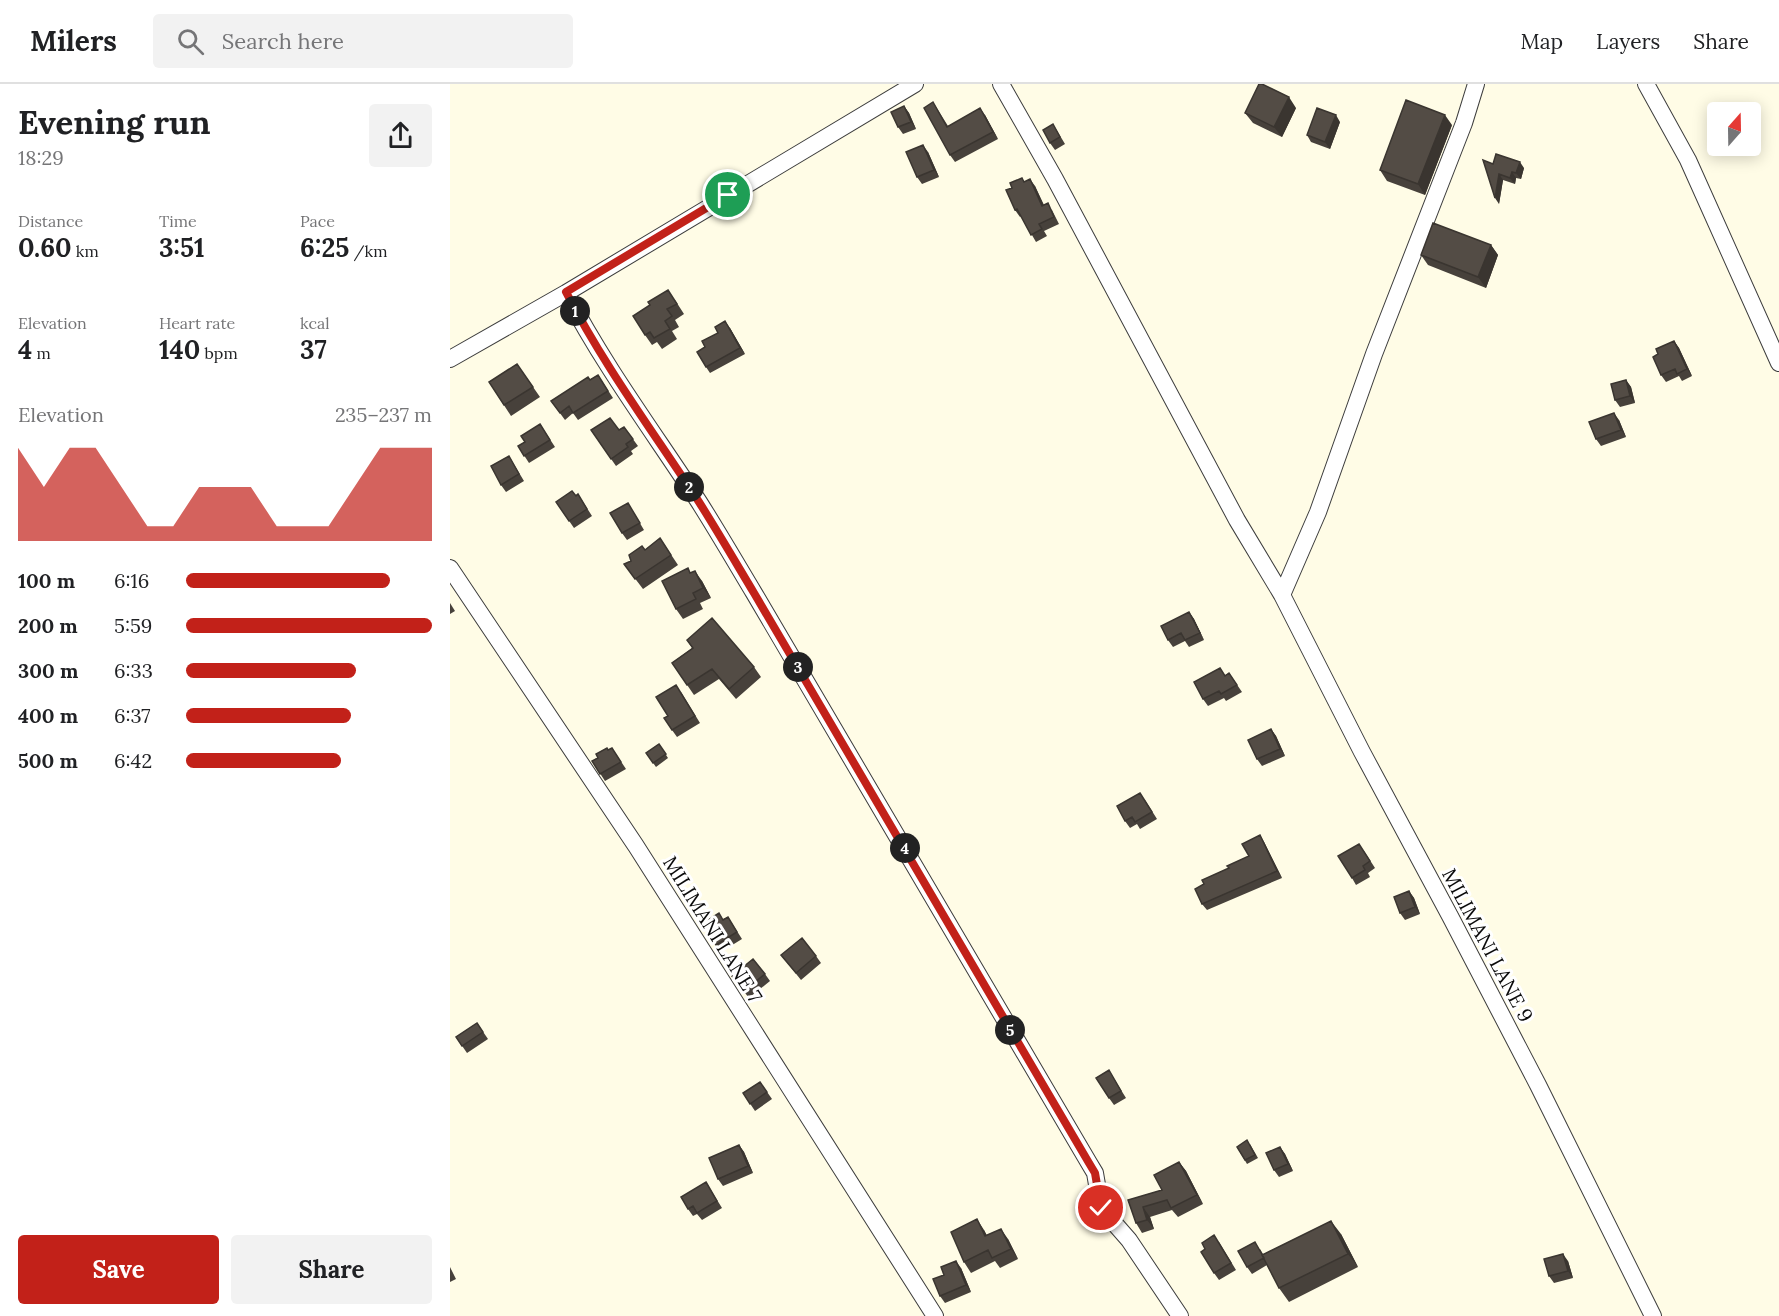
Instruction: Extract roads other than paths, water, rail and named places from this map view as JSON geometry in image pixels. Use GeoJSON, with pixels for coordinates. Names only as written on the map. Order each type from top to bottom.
{"type":"FeatureCollection","features":[{"type":"Feature","properties":{"kind":"street"},"geometry":{"type":"LineString","coordinates":[[450,359],[915,84]]}},
{"type":"Feature","properties":{"kind":"street","name":"MILIMANI LANE 9"},"geometry":{"type":"LineString","coordinates":[[1001,84],[1055,179],[1237,520],[1282,595],[1527,1064],[1653,1316]]}},
{"type":"Feature","properties":{"kind":"street"},"geometry":{"type":"LineString","coordinates":[[1282,595],[1318,512],[1374,354],[1464,123],[1476,84]]}},
{"type":"Feature","properties":{"kind":"street"},"geometry":{"type":"LineString","coordinates":[[1646,84],[1688,160],[1779,363]]}},
{"type":"Feature","properties":{"kind":"street"},"geometry":{"type":"LineString","coordinates":[[566,292],[581,321],[700,504],[754,593],[1095,1173],[1101,1208],[1129,1240],[1180,1316]]}},
{"type":"Feature","properties":{"kind":"street","name":"MILIMANI LANE 7"},"geometry":{"type":"LineString","coordinates":[[450,568],[636,846],[934,1316]]}}]}
